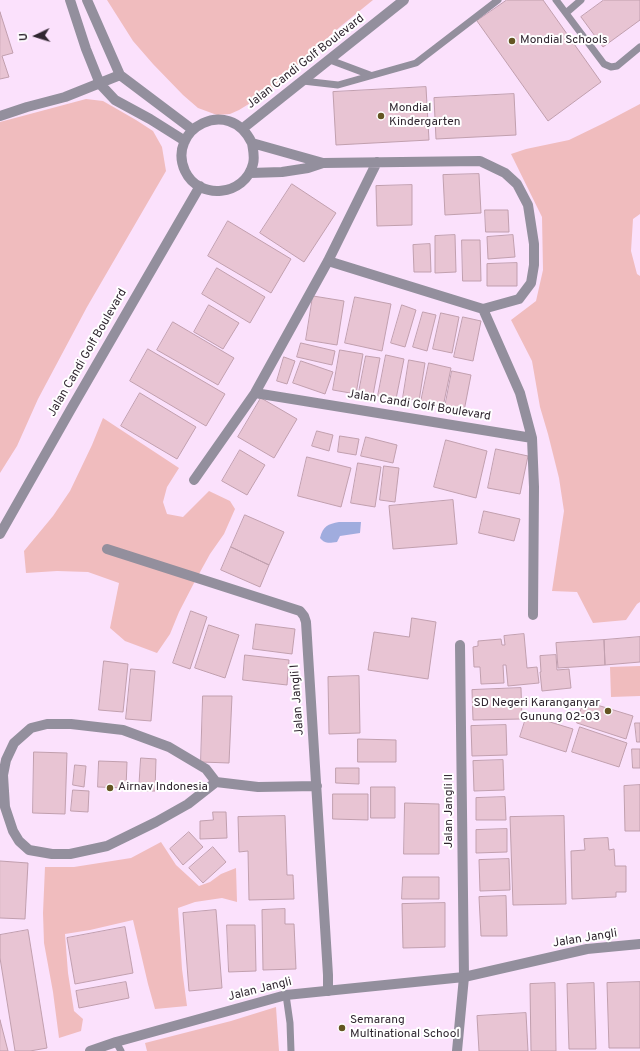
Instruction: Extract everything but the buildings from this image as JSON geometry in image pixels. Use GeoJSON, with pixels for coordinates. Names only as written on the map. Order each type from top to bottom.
{"type":"FeatureCollection","features":[{"type":"Feature","properties":{"kind":"street"},"geometry":{"type":"LineString","coordinates":[[70,0],[86,49],[100,84],[115,100],[185,141]]}},
{"type":"Feature","properties":{"kind":"street"},"geometry":{"type":"LineString","coordinates":[[87,0],[120,75],[193,130]]}},
{"type":"Feature","properties":{"kind":"street","name":"Jalan Candi Golf Boulevard"},"geometry":{"type":"LineString","coordinates":[[242,129],[404,0]]}},
{"type":"Feature","properties":{"kind":"street"},"geometry":{"type":"LineString","coordinates":[[0,116],[65,97],[120,75]]}},
{"type":"Feature","properties":{"kind":"street"},"geometry":{"type":"LineString","coordinates":[[217,119],[231,121],[248,135],[252,143],[254,153],[253,163],[250,173],[242,182],[233,188],[222,191],[210,191],[192,180],[182,161],[182,151],[185,141],[193,130],[204,122],[217,119]]}},
{"type":"Feature","properties":{"kind":"street"},"geometry":{"type":"LineString","coordinates":[[252,143],[323,163],[480,161],[505,173],[517,184],[528,205],[534,244],[534,265],[531,283],[520,299],[483,309],[328,261]]}},
{"type":"Feature","properties":{"kind":"street"},"geometry":{"type":"LineString","coordinates":[[194,480],[255,393],[328,261],[376,162]]}},
{"type":"Feature","properties":{"kind":"street"},"geometry":{"type":"LineString","coordinates":[[250,173],[282,172],[308,168],[323,163]]}},
{"type":"Feature","properties":{"kind":"street","name":"Jalan Candi Golf Boulevard"},"geometry":{"type":"LineString","coordinates":[[0,534],[74,402],[200,186]]}},
{"type":"Feature","properties":{"kind":"street"},"geometry":{"type":"LineString","coordinates":[[483,309],[520,393],[532,438],[534,487],[533,615]]}},
{"type":"Feature","properties":{"kind":"street","name":"Jalan Candi Golf Boulevard"},"geometry":{"type":"LineString","coordinates":[[255,393],[532,438]]}},
{"type":"Feature","properties":{"kind":"street","name":"Jalan Jangli I"},"geometry":{"type":"LineString","coordinates":[[107,549],[300,610],[304,616],[306,622],[317,786],[328,991]]}},
{"type":"Feature","properties":{"kind":"street","name":"Jalan Jangli II"},"geometry":{"type":"LineString","coordinates":[[460,645],[464,977]]}},
{"type":"Feature","properties":{"kind":"street"},"geometry":{"type":"LineString","coordinates":[[216,782],[206,769],[169,747],[123,730],[71,724],[47,724],[31,728],[14,743],[6,760],[3,775],[5,808],[13,831],[19,841],[29,850],[52,854],[70,854],[107,846],[156,822],[188,804],[216,782],[258,787],[317,786]]}},
{"type":"Feature","properties":{"kind":"street","name":"Jalan Jangli"},"geometry":{"type":"LineString","coordinates":[[90,1051],[116,1042],[286,995],[464,977],[588,949],[640,944]]}},
{"type":"Feature","properties":{"kind":"street"},"geometry":{"type":"LineString","coordinates":[[458,1051],[464,977]]}},
{"type":"Feature","properties":{"kind":"lane"},"geometry":{"type":"LineString","coordinates":[[303,81],[338,85],[416,63],[498,0]]}},
{"type":"Feature","properties":{"kind":"lane"},"geometry":{"type":"LineString","coordinates":[[556,0],[604,64],[611,67],[617,66],[640,47]]}},
{"type":"Feature","properties":{"kind":"lane"},"geometry":{"type":"LineString","coordinates":[[566,13],[581,0]]}},
{"type":"Feature","properties":{"kind":"lane"},"geometry":{"type":"LineString","coordinates":[[330,60],[370,76]]}},
{"type":"Feature","properties":{"kind":"lane"},"geometry":{"type":"LineString","coordinates":[[286,995],[290,1023],[291,1051]]}},
{"type":"Feature","properties":{"kind":"lane"},"geometry":{"type":"LineString","coordinates":[[116,1042],[121,1051]]}},
{"type":"Feature","properties":{"kind":"shaded area"},"geometry":{"type":"Polygon","coordinates":[[[107,0],[373,0],[341,26],[270,91],[239,110],[230,114],[217,115],[198,108],[153,64],[133,41],[107,0]]]}},
{"type":"Feature","properties":{"kind":"shaded area"},"geometry":{"type":"Polygon","coordinates":[[[86,99],[103,101],[153,131],[162,147],[166,171],[87,307],[38,399],[17,446],[0,473],[0,122],[86,99]]]}},
{"type":"Feature","properties":{"kind":"shaded area"},"geometry":{"type":"Polygon","coordinates":[[[640,104],[640,214],[633,219],[631,251],[637,274],[640,276],[640,602],[626,620],[593,623],[577,592],[552,591],[564,511],[559,478],[540,407],[532,361],[511,320],[536,301],[543,270],[542,217],[511,154],[526,149],[569,140],[640,104]]]}},
{"type":"Feature","properties":{"kind":"shaded area"},"geometry":{"type":"Polygon","coordinates":[[[103,418],[179,468],[167,487],[163,502],[167,514],[183,517],[209,491],[230,501],[235,509],[224,534],[210,554],[194,583],[179,612],[170,634],[157,653],[125,641],[110,628],[119,583],[88,572],[57,571],[26,573],[24,551],[53,516],[70,491],[103,418]]]}},
{"type":"Feature","properties":{"kind":"shaded area"},"geometry":{"type":"Polygon","coordinates":[[[640,666],[640,696],[611,697],[610,667],[640,666]]]}},
{"type":"Feature","properties":{"kind":"shaded area"},"geometry":{"type":"Polygon","coordinates":[[[161,842],[176,865],[199,886],[210,882],[221,874],[236,868],[237,902],[222,898],[195,902],[178,908],[182,969],[187,1006],[155,1009],[133,920],[65,934],[68,973],[74,1011],[83,1019],[81,1031],[59,1038],[53,992],[44,943],[43,913],[45,867],[74,867],[131,858],[161,842]]]}},
{"type":"Feature","properties":{"kind":"shaded area"},"geometry":{"type":"Polygon","coordinates":[[[276,1007],[279,1051],[147,1051],[145,1043],[231,1021],[276,1007]]]}},
{"type":"Feature","properties":{"kind":"water"},"geometry":{"type":"Polygon","coordinates":[[[339,522],[361,522],[360,533],[340,536],[337,542],[329,543],[320,538],[326,526],[339,522]]]}},
{"type":"Feature","properties":{"kind":"place","name":"Mondial Schools"},"geometry":{"type":"Point","coordinates":[512,41]}},
{"type":"Feature","properties":{"kind":"place","name":"Mondial Kindergarten"},"geometry":{"type":"Point","coordinates":[381,116]}},
{"type":"Feature","properties":{"kind":"place","name":"SD Negeri Karanganyar Gunung 02-03"},"geometry":{"type":"Point","coordinates":[608,711]}},
{"type":"Feature","properties":{"kind":"place","name":"Airnav Indonesia"},"geometry":{"type":"Point","coordinates":[110,788]}},
{"type":"Feature","properties":{"kind":"place","name":"Semarang Multinational School"},"geometry":{"type":"Point","coordinates":[342,1028]}}]}
